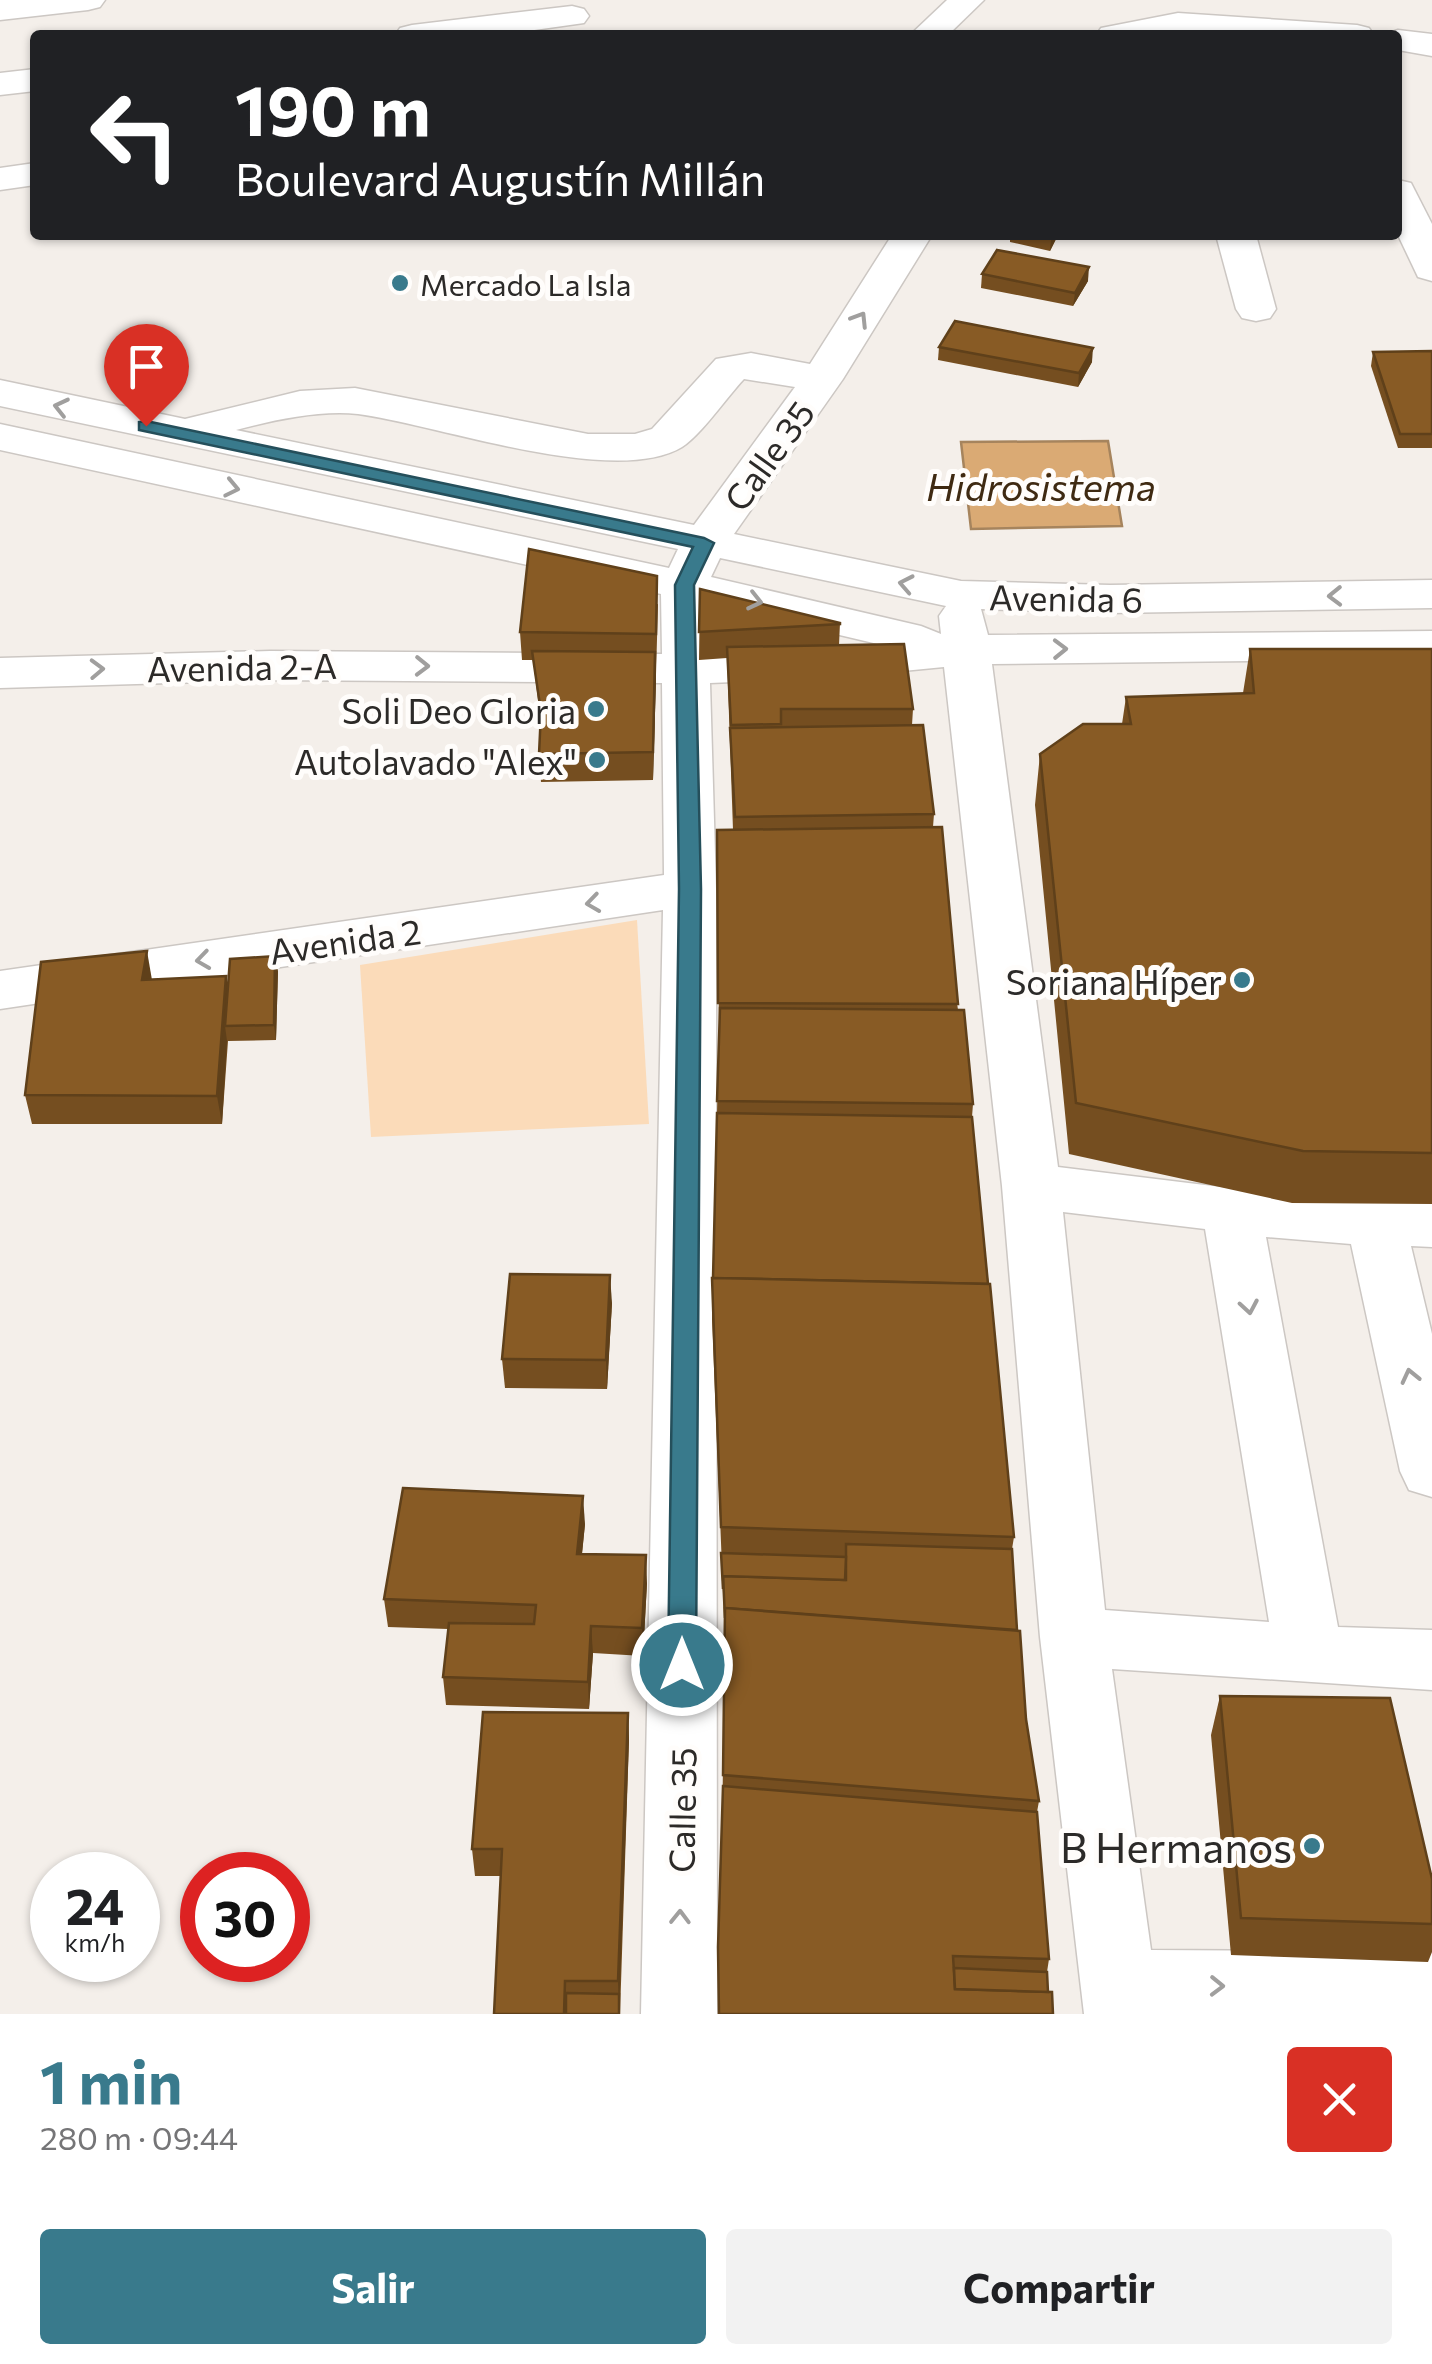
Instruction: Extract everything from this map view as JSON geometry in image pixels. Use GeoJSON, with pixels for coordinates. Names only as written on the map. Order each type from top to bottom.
{"type":"FeatureCollection","features":[{"type":"Feature","properties":{"kind":"street"},"geometry":{"type":"LineString","coordinates":[[0,10],[88,0]]}},
{"type":"Feature","properties":{"kind":"street"},"geometry":{"type":"LineString","coordinates":[[934,30],[967,0]]}},
{"type":"Feature","properties":{"kind":"street"},"geometry":{"type":"LineString","coordinates":[[457,30],[573,17]]}},
{"type":"Feature","properties":{"kind":"street"},"geometry":{"type":"LineString","coordinates":[[1139,30],[1178,22],[1246,30]]}},
{"type":"Feature","properties":{"kind":"street"},"geometry":{"type":"LineString","coordinates":[[1402,41],[1432,45]]}},
{"type":"Feature","properties":{"kind":"street"},"geometry":{"type":"LineString","coordinates":[[0,84],[30,81]]}},
{"type":"Feature","properties":{"kind":"street"},"geometry":{"type":"LineString","coordinates":[[0,178],[30,175]]}},
{"type":"Feature","properties":{"kind":"street"},"geometry":{"type":"LineString","coordinates":[[1402,200],[1432,269]]}},
{"type":"Feature","properties":{"kind":"street","name":"Calle 35"},"geometry":{"type":"LineString","coordinates":[[678,2014],[690,889],[684,670],[694,564],[822,379],[909,240]]}},
{"type":"Feature","properties":{"kind":"street"},"geometry":{"type":"LineString","coordinates":[[1237,240],[1256,309]]}},
{"type":"Feature","properties":{"kind":"street"},"geometry":{"type":"LineString","coordinates":[[182,434],[247,414],[300,404],[355,401],[588,447],[638,446],[667,438],[732,368],[750,366],[822,379]]}},
{"type":"Feature","properties":{"kind":"street"},"geometry":{"type":"LineString","coordinates":[[0,393],[182,434],[694,564]]}},
{"type":"Feature","properties":{"kind":"street"},"geometry":{"type":"LineString","coordinates":[[0,437],[65,452],[694,564]]}},
{"type":"Feature","properties":{"kind":"street"},"geometry":{"type":"LineString","coordinates":[[0,461],[65,452]]}},
{"type":"Feature","properties":{"kind":"street"},"geometry":{"type":"LineString","coordinates":[[1386,595],[1432,562]]}},
{"type":"Feature","properties":{"kind":"street","name":"Avenida 6"},"geometry":{"type":"LineString","coordinates":[[694,564],[962,623],[1432,645]]}},
{"type":"Feature","properties":{"kind":"street","name":"Avenida 6"},"geometry":{"type":"LineString","coordinates":[[962,623],[1110,599],[1432,594]]}},
{"type":"Feature","properties":{"kind":"street"},"geometry":{"type":"LineString","coordinates":[[962,623],[1030,1186],[1074,1637],[1121,2000],[1432,1988]]}},
{"type":"Feature","properties":{"kind":"street","name":"Avenida 2-A"},"geometry":{"type":"LineString","coordinates":[[0,672],[242,664],[684,670],[900,660],[962,623]]}},
{"type":"Feature","properties":{"kind":"street","name":"Avenida 2"},"geometry":{"type":"LineString","coordinates":[[0,990],[690,889]]}},
{"type":"Feature","properties":{"kind":"street"},"geometry":{"type":"LineString","coordinates":[[1030,1186],[1232,1211],[1404,1224],[1432,1472]]}},
{"type":"Feature","properties":{"kind":"street"},"geometry":{"type":"LineString","coordinates":[[1232,1211],[1309,1655]]}},
{"type":"Feature","properties":{"kind":"street"},"geometry":{"type":"LineString","coordinates":[[1074,1637],[1432,1660]]}},
{"type":"Feature","properties":{"kind":"shaded area"},"geometry":{"type":"Polygon","coordinates":[[[637,920],[649,1124],[371,1137],[360,965],[637,920]]]}},
{"type":"Feature","properties":{"kind":"water","name":"Hidrosistema"},"geometry":{"type":"Polygon","coordinates":[[[1108,441],[1122,526],[971,529],[961,442],[1108,441]]]}},
{"type":"Feature","properties":{"kind":"building"},"geometry":{"type":"Polygon","coordinates":[[[997,250],[1089,267],[1075,293],[982,274],[997,250]]]}},
{"type":"Feature","properties":{"kind":"building"},"geometry":{"type":"Polygon","coordinates":[[[955,321],[1093,348],[1079,373],[939,347],[955,321]]]}},
{"type":"Feature","properties":{"kind":"building"},"geometry":{"type":"Polygon","coordinates":[[[1432,351],[1432,434],[1400,434],[1373,352],[1432,351]]]}},
{"type":"Feature","properties":{"kind":"building"},"geometry":{"type":"Polygon","coordinates":[[[529,549],[657,576],[656,634],[520,632],[529,549]]]}},
{"type":"Feature","properties":{"kind":"building"},"geometry":{"type":"Polygon","coordinates":[[[700,589],[840,623],[840,624],[699,632],[700,589]]]}},
{"type":"Feature","properties":{"kind":"building"},"geometry":{"type":"Polygon","coordinates":[[[904,644],[913,709],[781,709],[781,724],[731,725],[727,647],[904,644]]]}},
{"type":"Feature","properties":{"kind":"building","name":"Soriana Híper"},"geometry":{"type":"Polygon","coordinates":[[[1250,649],[1432,649],[1432,1153],[1303,1151],[1076,1103],[1040,754],[1083,724],[1131,724],[1126,697],[1254,693],[1250,649]]]}},
{"type":"Feature","properties":{"kind":"building"},"geometry":{"type":"Polygon","coordinates":[[[532,651],[655,652],[653,752],[539,754],[541,712],[532,651]]]}},
{"type":"Feature","properties":{"kind":"building"},"geometry":{"type":"Polygon","coordinates":[[[923,725],[934,814],[735,817],[730,728],[923,725]]]}},
{"type":"Feature","properties":{"kind":"building"},"geometry":{"type":"Polygon","coordinates":[[[942,827],[958,1004],[718,1003],[717,830],[942,827]]]}},
{"type":"Feature","properties":{"kind":"building"},"geometry":{"type":"Polygon","coordinates":[[[147,951],[142,980],[226,976],[217,1096],[25,1095],[41,962],[147,951]]]}},
{"type":"Feature","properties":{"kind":"building"},"geometry":{"type":"Polygon","coordinates":[[[275,956],[274,1025],[225,1026],[230,959],[275,956]]]}},
{"type":"Feature","properties":{"kind":"building"},"geometry":{"type":"Polygon","coordinates":[[[720,1008],[964,1010],[973,1104],[717,1101],[720,1008]]]}},
{"type":"Feature","properties":{"kind":"building"},"geometry":{"type":"Polygon","coordinates":[[[717,1113],[972,1117],[988,1284],[713,1278],[717,1113]]]}},
{"type":"Feature","properties":{"kind":"building"},"geometry":{"type":"Polygon","coordinates":[[[510,1274],[610,1275],[606,1360],[502,1359],[510,1274]]]}},
{"type":"Feature","properties":{"kind":"building"},"geometry":{"type":"Polygon","coordinates":[[[712,1278],[990,1284],[1014,1537],[721,1527],[712,1278]]]}},
{"type":"Feature","properties":{"kind":"building"},"geometry":{"type":"Polygon","coordinates":[[[403,1488],[583,1496],[577,1554],[646,1555],[642,1628],[591,1626],[588,1682],[443,1677],[449,1623],[534,1624],[536,1605],[384,1599],[403,1488]]]}},
{"type":"Feature","properties":{"kind":"building"},"geometry":{"type":"Polygon","coordinates":[[[846,1544],[1012,1549],[1017,1630],[725,1608],[725,1618],[723,1576],[846,1580],[846,1544]]]}},
{"type":"Feature","properties":{"kind":"building"},"geometry":{"type":"Polygon","coordinates":[[[721,1553],[846,1557],[845,1580],[723,1576],[723,1589],[721,1553]]]}},
{"type":"Feature","properties":{"kind":"building"},"geometry":{"type":"Polygon","coordinates":[[[725,1608],[1020,1631],[1026,1719],[1039,1801],[723,1775],[725,1608]]]}},
{"type":"Feature","properties":{"kind":"building","name":"B Hermanos"},"geometry":{"type":"Polygon","coordinates":[[[1220,1696],[1390,1698],[1432,1879],[1432,1924],[1241,1918],[1220,1696]]]}},
{"type":"Feature","properties":{"kind":"building"},"geometry":{"type":"Polygon","coordinates":[[[483,1712],[628,1713],[618,1981],[565,1981],[564,2014],[494,2014],[502,1849],[472,1849],[483,1712]]]}},
{"type":"Feature","properties":{"kind":"building"},"geometry":{"type":"Polygon","coordinates":[[[723,1786],[1037,1812],[1049,1959],[953,1956],[955,1989],[1052,1992],[1053,2014],[719,2014],[723,1786]]]}},
{"type":"Feature","properties":{"kind":"building"},"geometry":{"type":"Polygon","coordinates":[[[954,1968],[1047,1972],[1048,1992],[955,1989],[954,1968]]]}},
{"type":"Feature","properties":{"kind":"building"},"geometry":{"type":"Polygon","coordinates":[[[566,1993],[619,1994],[619,2014],[566,2014],[566,1993]]]}},
{"type":"Feature","properties":{"kind":"place","name":"Mercado La Isla"},"geometry":{"type":"Point","coordinates":[400,283]}},
{"type":"Feature","properties":{"kind":"place","name":"Soli Deo Gloria"},"geometry":{"type":"Point","coordinates":[596,709]}},
{"type":"Feature","properties":{"kind":"place","name":"Autolavado \"Alex\""},"geometry":{"type":"Point","coordinates":[597,760]}},
{"type":"Feature","properties":{"kind":"place","name":"Soriana Híper"},"geometry":{"type":"Point","coordinates":[1242,980]}},
{"type":"Feature","properties":{"kind":"place","name":"B Hermanos"},"geometry":{"type":"Point","coordinates":[1312,1846]}},
{"type":"Feature","properties":{"kind":"route"},"geometry":{"type":"LineString","coordinates":[[146,426],[704,543],[684,585],[690,889],[682,1665]]}}]}
